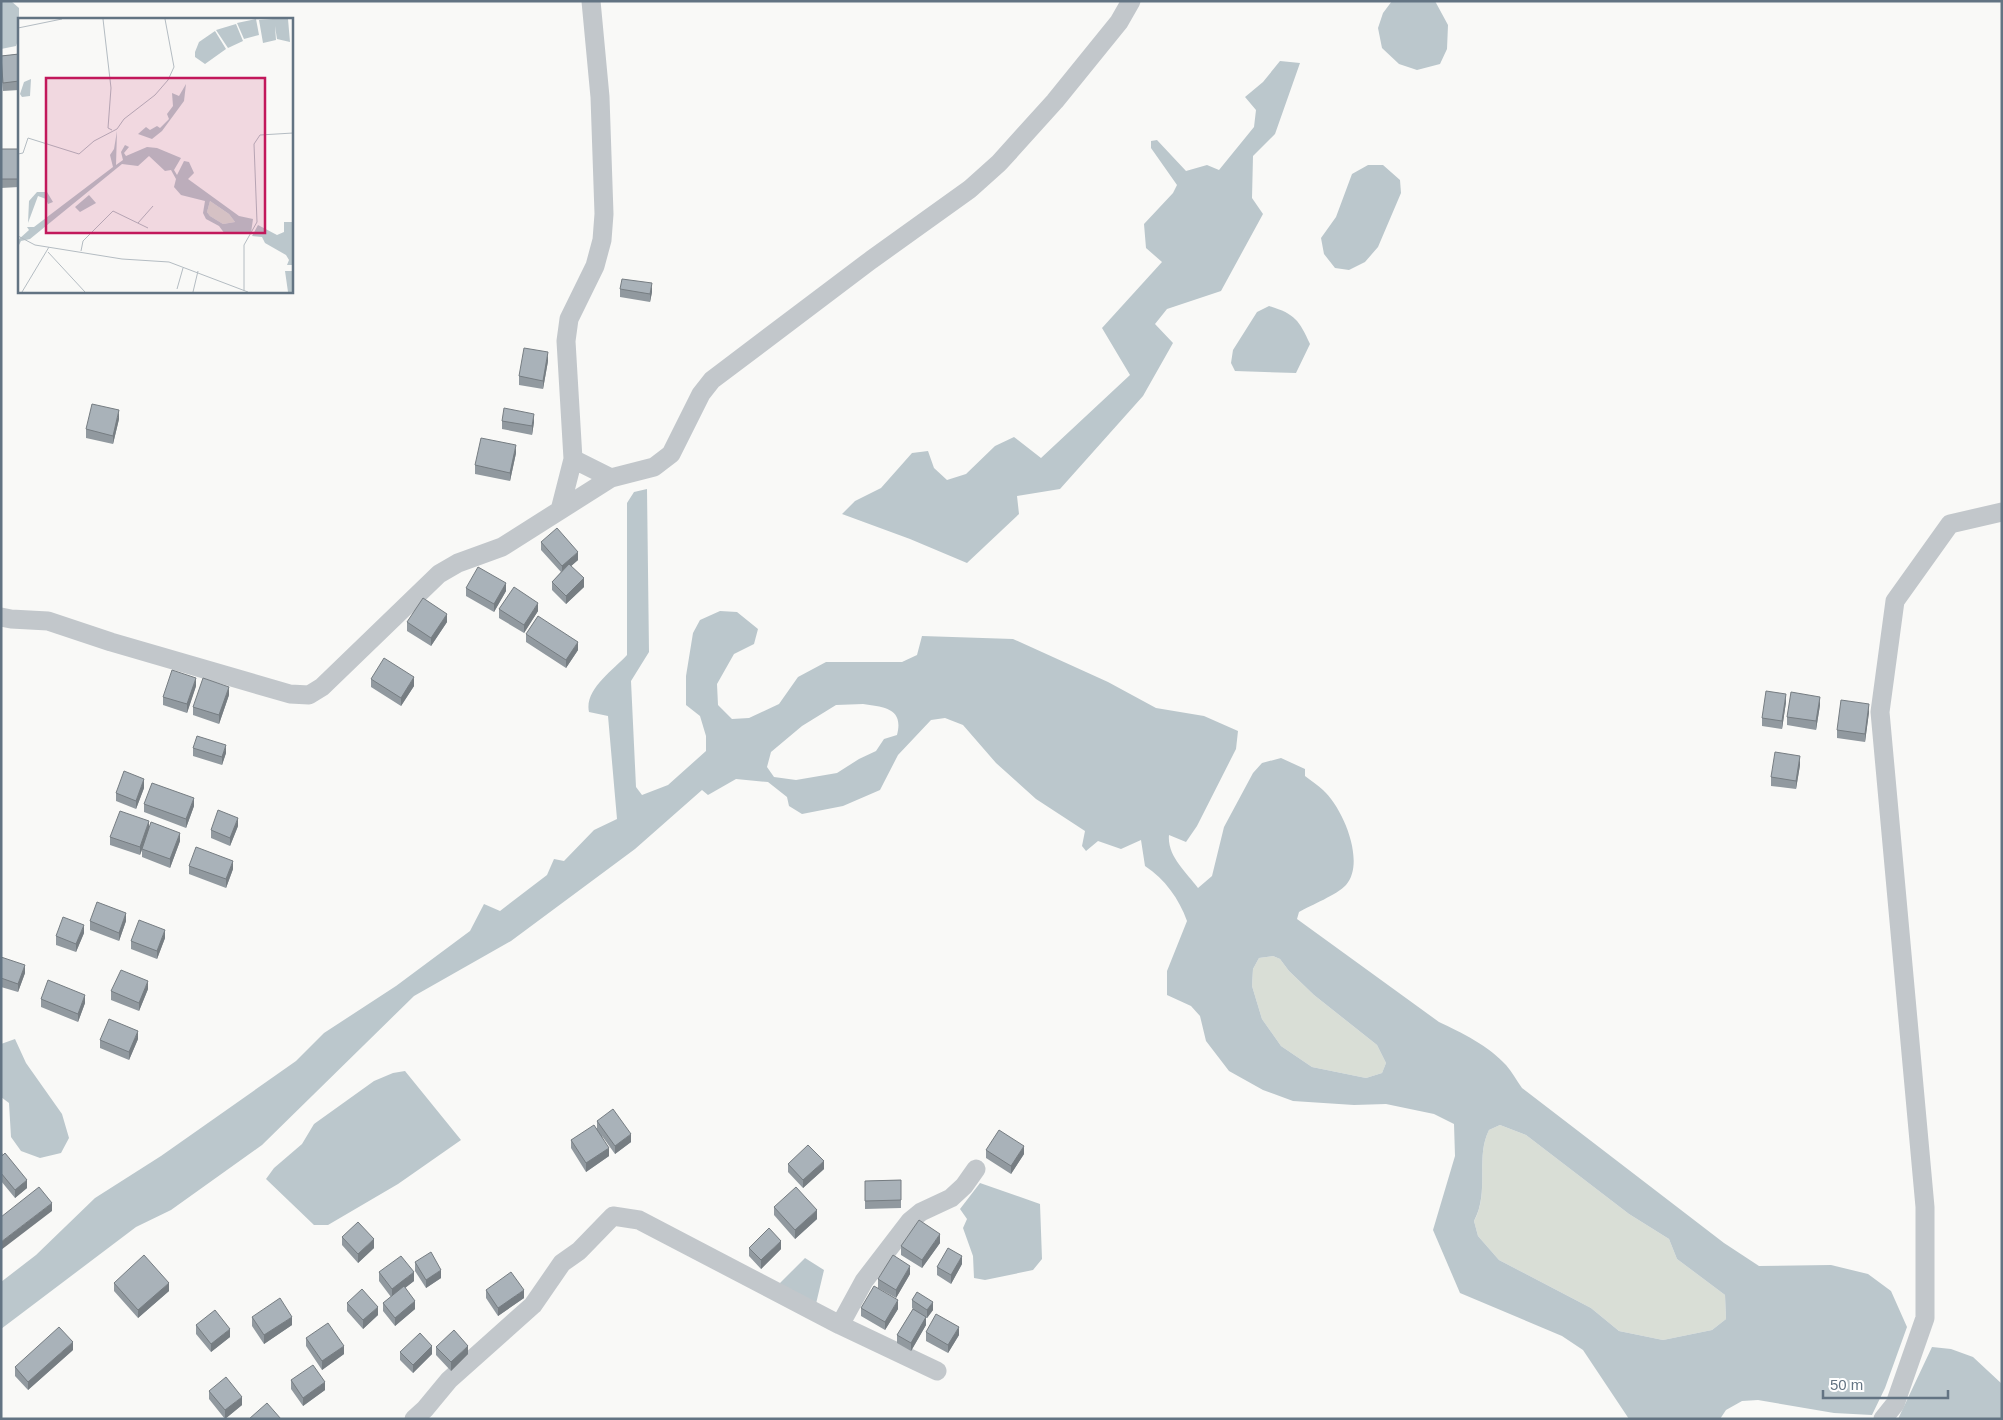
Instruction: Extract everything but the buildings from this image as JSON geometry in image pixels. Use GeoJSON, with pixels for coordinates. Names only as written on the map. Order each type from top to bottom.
{"type":"FeatureCollection","features":[{"type":"Feature","properties":{"kind":"street"},"geometry":{"type":"LineString","coordinates":[[560,510],[573,459],[566,341],[569,319],[595,266],[602,240],[604,214],[600,97],[591,1]]}},
{"type":"Feature","properties":{"kind":"street"},"geometry":{"type":"LineString","coordinates":[[1,617],[48,621],[111,642],[290,694],[309,695],[322,687],[439,574],[458,563],[502,547],[611,478],[654,468],[671,454],[701,394],[712,380],[970,188],[998,163],[1073,79],[1119,22],[1131,1]]}},
{"type":"Feature","properties":{"kind":"street"},"geometry":{"type":"LineString","coordinates":[[573,459],[611,478]]}},
{"type":"Feature","properties":{"kind":"street"},"geometry":{"type":"LineString","coordinates":[[1883,1419],[1895,1404],[1926,1318],[1926,1207],[1881,722],[1881,703],[1895,601],[1950,524],[2002,512]]}},
{"type":"Feature","properties":{"kind":"street"},"geometry":{"type":"LineString","coordinates":[[840,1325],[864,1282],[910,1221],[922,1212],[951,1198],[964,1186],[976,1169]]}},
{"type":"Feature","properties":{"kind":"street"},"geometry":{"type":"LineString","coordinates":[[414,1419],[425,1409],[448,1380],[533,1305],[562,1263],[579,1252],[613,1216],[639,1220],[840,1325],[937,1371]]}},
{"type":"Feature","properties":{"kind":"shaded area"},"geometry":{"type":"Polygon","coordinates":[[[1,1],[11,1],[19,8],[18,41],[16,46],[1,49],[1,1]]]}},
{"type":"Feature","properties":{"kind":"shaded area"},"geometry":{"type":"Polygon","coordinates":[[[1392,1],[1435,1],[1448,25],[1447,49],[1440,64],[1417,70],[1399,64],[1382,48],[1378,28],[1383,13],[1392,1]]]}},
{"type":"Feature","properties":{"kind":"shaded area"},"geometry":{"type":"Polygon","coordinates":[[[1280,61],[1300,63],[1275,134],[1253,156],[1252,198],[1263,214],[1221,291],[1167,309],[1155,324],[1173,343],[1143,396],[1060,489],[1017,496],[1019,514],[967,563],[910,539],[842,514],[855,501],[881,488],[912,453],[928,451],[934,468],[947,480],[966,474],[995,446],[1014,437],[1041,458],[1130,375],[1102,328],[1162,262],[1146,248],[1144,224],[1173,193],[1177,185],[1151,148],[1151,141],[1157,140],[1186,171],[1207,165],[1219,170],[1254,127],[1256,110],[1245,97],[1263,82],[1280,61]]]}},
{"type":"Feature","properties":{"kind":"shaded area"},"geometry":{"type":"Polygon","coordinates":[[[1368,165],[1383,165],[1400,180],[1401,193],[1378,247],[1365,262],[1349,270],[1335,268],[1324,254],[1321,238],[1336,217],[1352,174],[1368,165]]]}},
{"type":"Feature","properties":{"kind":"shaded area"},"geometry":{"type":"Polygon","coordinates":[[[1269,306],[1285,312],[1295,319],[1303,329],[1310,344],[1296,373],[1235,371],[1231,363],[1233,350],[1257,312],[1269,306]]]}},
{"type":"Feature","properties":{"kind":"shaded area"},"geometry":{"type":"Polygon","coordinates":[[[647,489],[649,652],[631,681],[636,787],[642,795],[668,785],[706,751],[706,736],[700,716],[686,705],[686,676],[693,633],[700,620],[720,611],[737,612],[758,629],[754,644],[734,654],[717,684],[718,705],[732,719],[749,718],[779,704],[798,677],[826,662],[902,662],[917,655],[922,636],[1013,639],[1108,682],[1156,708],[1204,716],[1238,731],[1236,749],[1197,826],[1186,842],[1169,835],[1169,843],[1174,857],[1198,888],[1212,876],[1224,827],[1253,773],[1262,763],[1281,758],[1305,769],[1305,776],[1331,798],[1338,809],[1350,836],[1354,863],[1352,875],[1342,889],[1299,912],[1297,919],[1439,1022],[1466,1035],[1492,1052],[1506,1065],[1522,1088],[1724,1243],[1759,1266],[1831,1265],[1868,1274],[1891,1291],[1907,1327],[1885,1388],[1872,1415],[1834,1413],[1758,1400],[1742,1401],[1726,1410],[1720,1419],[1629,1419],[1583,1350],[1562,1336],[1460,1293],[1433,1230],[1455,1156],[1454,1124],[1434,1114],[1386,1104],[1354,1105],[1293,1101],[1263,1090],[1229,1071],[1206,1041],[1200,1016],[1191,1006],[1167,995],[1167,971],[1187,921],[1180,905],[1170,890],[1159,877],[1145,866],[1141,840],[1121,849],[1098,841],[1086,851],[1082,846],[1085,831],[1036,799],[996,763],[963,725],[945,718],[931,720],[898,755],[880,790],[843,806],[802,814],[789,806],[787,797],[768,782],[736,779],[708,795],[702,790],[635,849],[511,941],[414,996],[262,1145],[171,1210],[136,1227],[1,1329],[1,1282],[36,1255],[95,1198],[161,1156],[296,1061],[324,1033],[396,986],[470,931],[484,904],[500,911],[547,875],[554,859],[564,861],[594,830],[617,819],[608,716],[589,712],[589,704],[595,688],[627,655],[627,503],[634,492],[647,489]],[[863,704],[836,705],[802,726],[771,752],[767,767],[774,777],[796,780],[837,773],[876,751],[884,739],[897,735],[898,719],[891,710],[863,704]],[[1273,956],[1259,958],[1253,969],[1252,986],[1262,1019],[1281,1046],[1312,1067],[1366,1078],[1382,1073],[1386,1063],[1377,1045],[1314,995],[1289,971],[1280,959],[1273,956]],[[1500,1125],[1489,1130],[1483,1152],[1481,1198],[1479,1210],[1474,1221],[1478,1236],[1499,1260],[1591,1308],[1619,1331],[1663,1340],[1712,1330],[1726,1319],[1725,1295],[1677,1259],[1669,1239],[1629,1214],[1526,1135],[1500,1125]]]}},
{"type":"Feature","properties":{"kind":"shaded area"},"geometry":{"type":"Polygon","coordinates":[[[1273,956],[1280,959],[1289,971],[1314,995],[1377,1045],[1386,1063],[1382,1073],[1366,1078],[1312,1067],[1281,1046],[1262,1019],[1252,986],[1253,969],[1259,958],[1273,956]]]}},
{"type":"Feature","properties":{"kind":"shaded area"},"geometry":{"type":"Polygon","coordinates":[[[15,1039],[26,1063],[62,1114],[69,1138],[61,1153],[40,1158],[21,1151],[11,1137],[9,1103],[1,1097],[1,1044],[15,1039]]]}},
{"type":"Feature","properties":{"kind":"shaded area"},"geometry":{"type":"Polygon","coordinates":[[[405,1071],[461,1140],[398,1184],[328,1225],[314,1225],[266,1179],[274,1168],[302,1144],[314,1124],[374,1081],[393,1073],[405,1071]]]}},
{"type":"Feature","properties":{"kind":"shaded area"},"geometry":{"type":"Polygon","coordinates":[[[1500,1125],[1526,1135],[1629,1214],[1669,1239],[1677,1259],[1725,1295],[1726,1319],[1712,1330],[1663,1340],[1619,1331],[1591,1308],[1499,1260],[1478,1236],[1474,1221],[1479,1210],[1481,1198],[1485,1141],[1489,1130],[1500,1125]]]}},
{"type":"Feature","properties":{"kind":"shaded area"},"geometry":{"type":"Polygon","coordinates":[[[980,1183],[1040,1204],[1042,1259],[1033,1270],[985,1280],[974,1278],[973,1256],[963,1228],[967,1219],[960,1209],[980,1183]]]}},
{"type":"Feature","properties":{"kind":"shaded area"},"geometry":{"type":"Polygon","coordinates":[[[805,1258],[824,1270],[815,1308],[775,1288],[805,1258]]]}},
{"type":"Feature","properties":{"kind":"shaded area"},"geometry":{"type":"Polygon","coordinates":[[[1932,1347],[1951,1349],[1973,1357],[2002,1384],[2002,1419],[1898,1419],[1932,1347]]]}}]}
